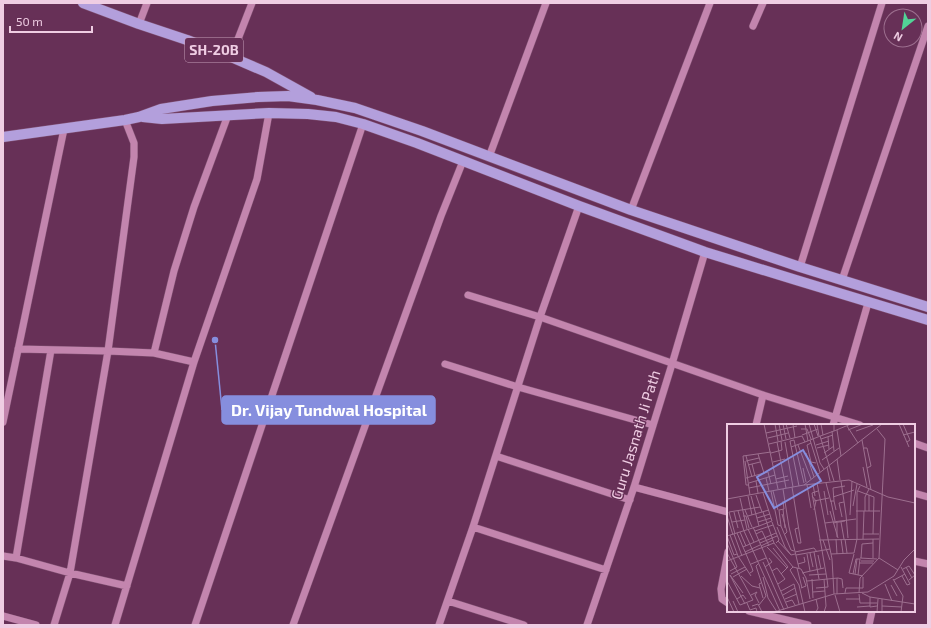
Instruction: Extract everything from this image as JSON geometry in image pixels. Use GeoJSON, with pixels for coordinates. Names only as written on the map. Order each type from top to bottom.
{"type":"FeatureCollection","features":[{"type":"Feature","properties":{"kind":"main road","name":"SH-20B"},"geometry":{"type":"LineString","coordinates":[[83,3],[187,40],[266,72],[316,100],[336,117]]}},
{"type":"Feature","properties":{"kind":"main road"},"geometry":{"type":"LineString","coordinates":[[3,137],[125,120],[139,117],[161,109],[212,101],[288,96],[316,100],[355,108],[422,131],[631,210],[800,267],[928,307]]}},
{"type":"Feature","properties":{"kind":"main road"},"geometry":{"type":"LineString","coordinates":[[139,117],[162,118],[269,113],[308,114],[336,117],[363,124],[417,143],[579,206],[705,252],[868,303],[928,320]]}},
{"type":"Feature","properties":{"kind":"street"},"geometry":{"type":"LineString","coordinates":[[139,24],[147,3]]}},
{"type":"Feature","properties":{"kind":"street"},"geometry":{"type":"LineString","coordinates":[[231,57],[252,3]]}},
{"type":"Feature","properties":{"kind":"street"},"geometry":{"type":"LineString","coordinates":[[489,157],[546,3]]}},
{"type":"Feature","properties":{"kind":"street"},"geometry":{"type":"LineString","coordinates":[[631,210],[710,3]]}},
{"type":"Feature","properties":{"kind":"street"},"geometry":{"type":"LineString","coordinates":[[753,26],[763,3]]}},
{"type":"Feature","properties":{"kind":"street"},"geometry":{"type":"LineString","coordinates":[[800,267],[882,3]]}},
{"type":"Feature","properties":{"kind":"street"},"geometry":{"type":"LineString","coordinates":[[842,280],[928,26]]}},
{"type":"Feature","properties":{"kind":"street"},"geometry":{"type":"LineString","coordinates":[[115,625],[194,362],[258,179],[269,113]]}},
{"type":"Feature","properties":{"kind":"street"},"geometry":{"type":"LineString","coordinates":[[154,353],[174,271],[194,207],[228,115]]}},
{"type":"Feature","properties":{"kind":"street"},"geometry":{"type":"LineString","coordinates":[[54,625],[70,573],[108,351],[134,157],[134,143],[125,120]]}},
{"type":"Feature","properties":{"kind":"street"},"geometry":{"type":"LineString","coordinates":[[195,625],[363,124]]}},
{"type":"Feature","properties":{"kind":"street"},"geometry":{"type":"LineString","coordinates":[[3,422],[64,129]]}},
{"type":"Feature","properties":{"kind":"street"},"geometry":{"type":"LineString","coordinates":[[293,625],[428,253],[463,161]]}},
{"type":"Feature","properties":{"kind":"street"},"geometry":{"type":"LineString","coordinates":[[439,625],[473,527],[540,317],[579,206]]}},
{"type":"Feature","properties":{"kind":"street","name":"Guru Jasnath Ji Path"},"geometry":{"type":"LineString","coordinates":[[587,625],[654,425],[705,252]]}},
{"type":"Feature","properties":{"kind":"street"},"geometry":{"type":"LineString","coordinates":[[468,295],[540,317],[763,395],[857,424]]}},
{"type":"Feature","properties":{"kind":"street"},"geometry":{"type":"LineString","coordinates":[[833,424],[868,303]]}},
{"type":"Feature","properties":{"kind":"street"},"geometry":{"type":"LineString","coordinates":[[18,349],[154,353],[194,362]]}},
{"type":"Feature","properties":{"kind":"street"},"geometry":{"type":"LineString","coordinates":[[16,558],[51,350]]}},
{"type":"Feature","properties":{"kind":"street"},"geometry":{"type":"LineString","coordinates":[[445,364],[518,387],[654,425]]}},
{"type":"Feature","properties":{"kind":"street"},"geometry":{"type":"LineString","coordinates":[[756,424],[763,395]]}},
{"type":"Feature","properties":{"kind":"street"},"geometry":{"type":"LineString","coordinates":[[915,443],[928,448]]}},
{"type":"Feature","properties":{"kind":"street"},"geometry":{"type":"LineString","coordinates":[[496,456],[630,500]]}},
{"type":"Feature","properties":{"kind":"street"},"geometry":{"type":"LineString","coordinates":[[634,487],[727,512]]}},
{"type":"Feature","properties":{"kind":"street"},"geometry":{"type":"LineString","coordinates":[[915,493],[928,497]]}},
{"type":"Feature","properties":{"kind":"street"},"geometry":{"type":"LineString","coordinates":[[473,527],[606,570]]}},
{"type":"Feature","properties":{"kind":"street"},"geometry":{"type":"LineString","coordinates":[[3,556],[126,586]]}},
{"type":"Feature","properties":{"kind":"street"},"geometry":{"type":"LineString","coordinates":[[727,557],[721,589],[722,599],[727,602]]}},
{"type":"Feature","properties":{"kind":"street"},"geometry":{"type":"LineString","coordinates":[[915,561],[928,564]]}},
{"type":"Feature","properties":{"kind":"street"},"geometry":{"type":"LineString","coordinates":[[448,601],[524,625]]}},
{"type":"Feature","properties":{"kind":"street"},"geometry":{"type":"LineString","coordinates":[[752,612],[791,623],[808,625]]}},
{"type":"Feature","properties":{"kind":"street"},"geometry":{"type":"LineString","coordinates":[[869,625],[872,612]]}},
{"type":"Feature","properties":{"kind":"street"},"geometry":{"type":"LineString","coordinates":[[3,616],[36,625]]}},
{"type":"Feature","properties":{"kind":"place","name":"Dr. Vijay Tundwal Hospital"},"geometry":{"type":"Point","coordinates":[215,340]}}]}
